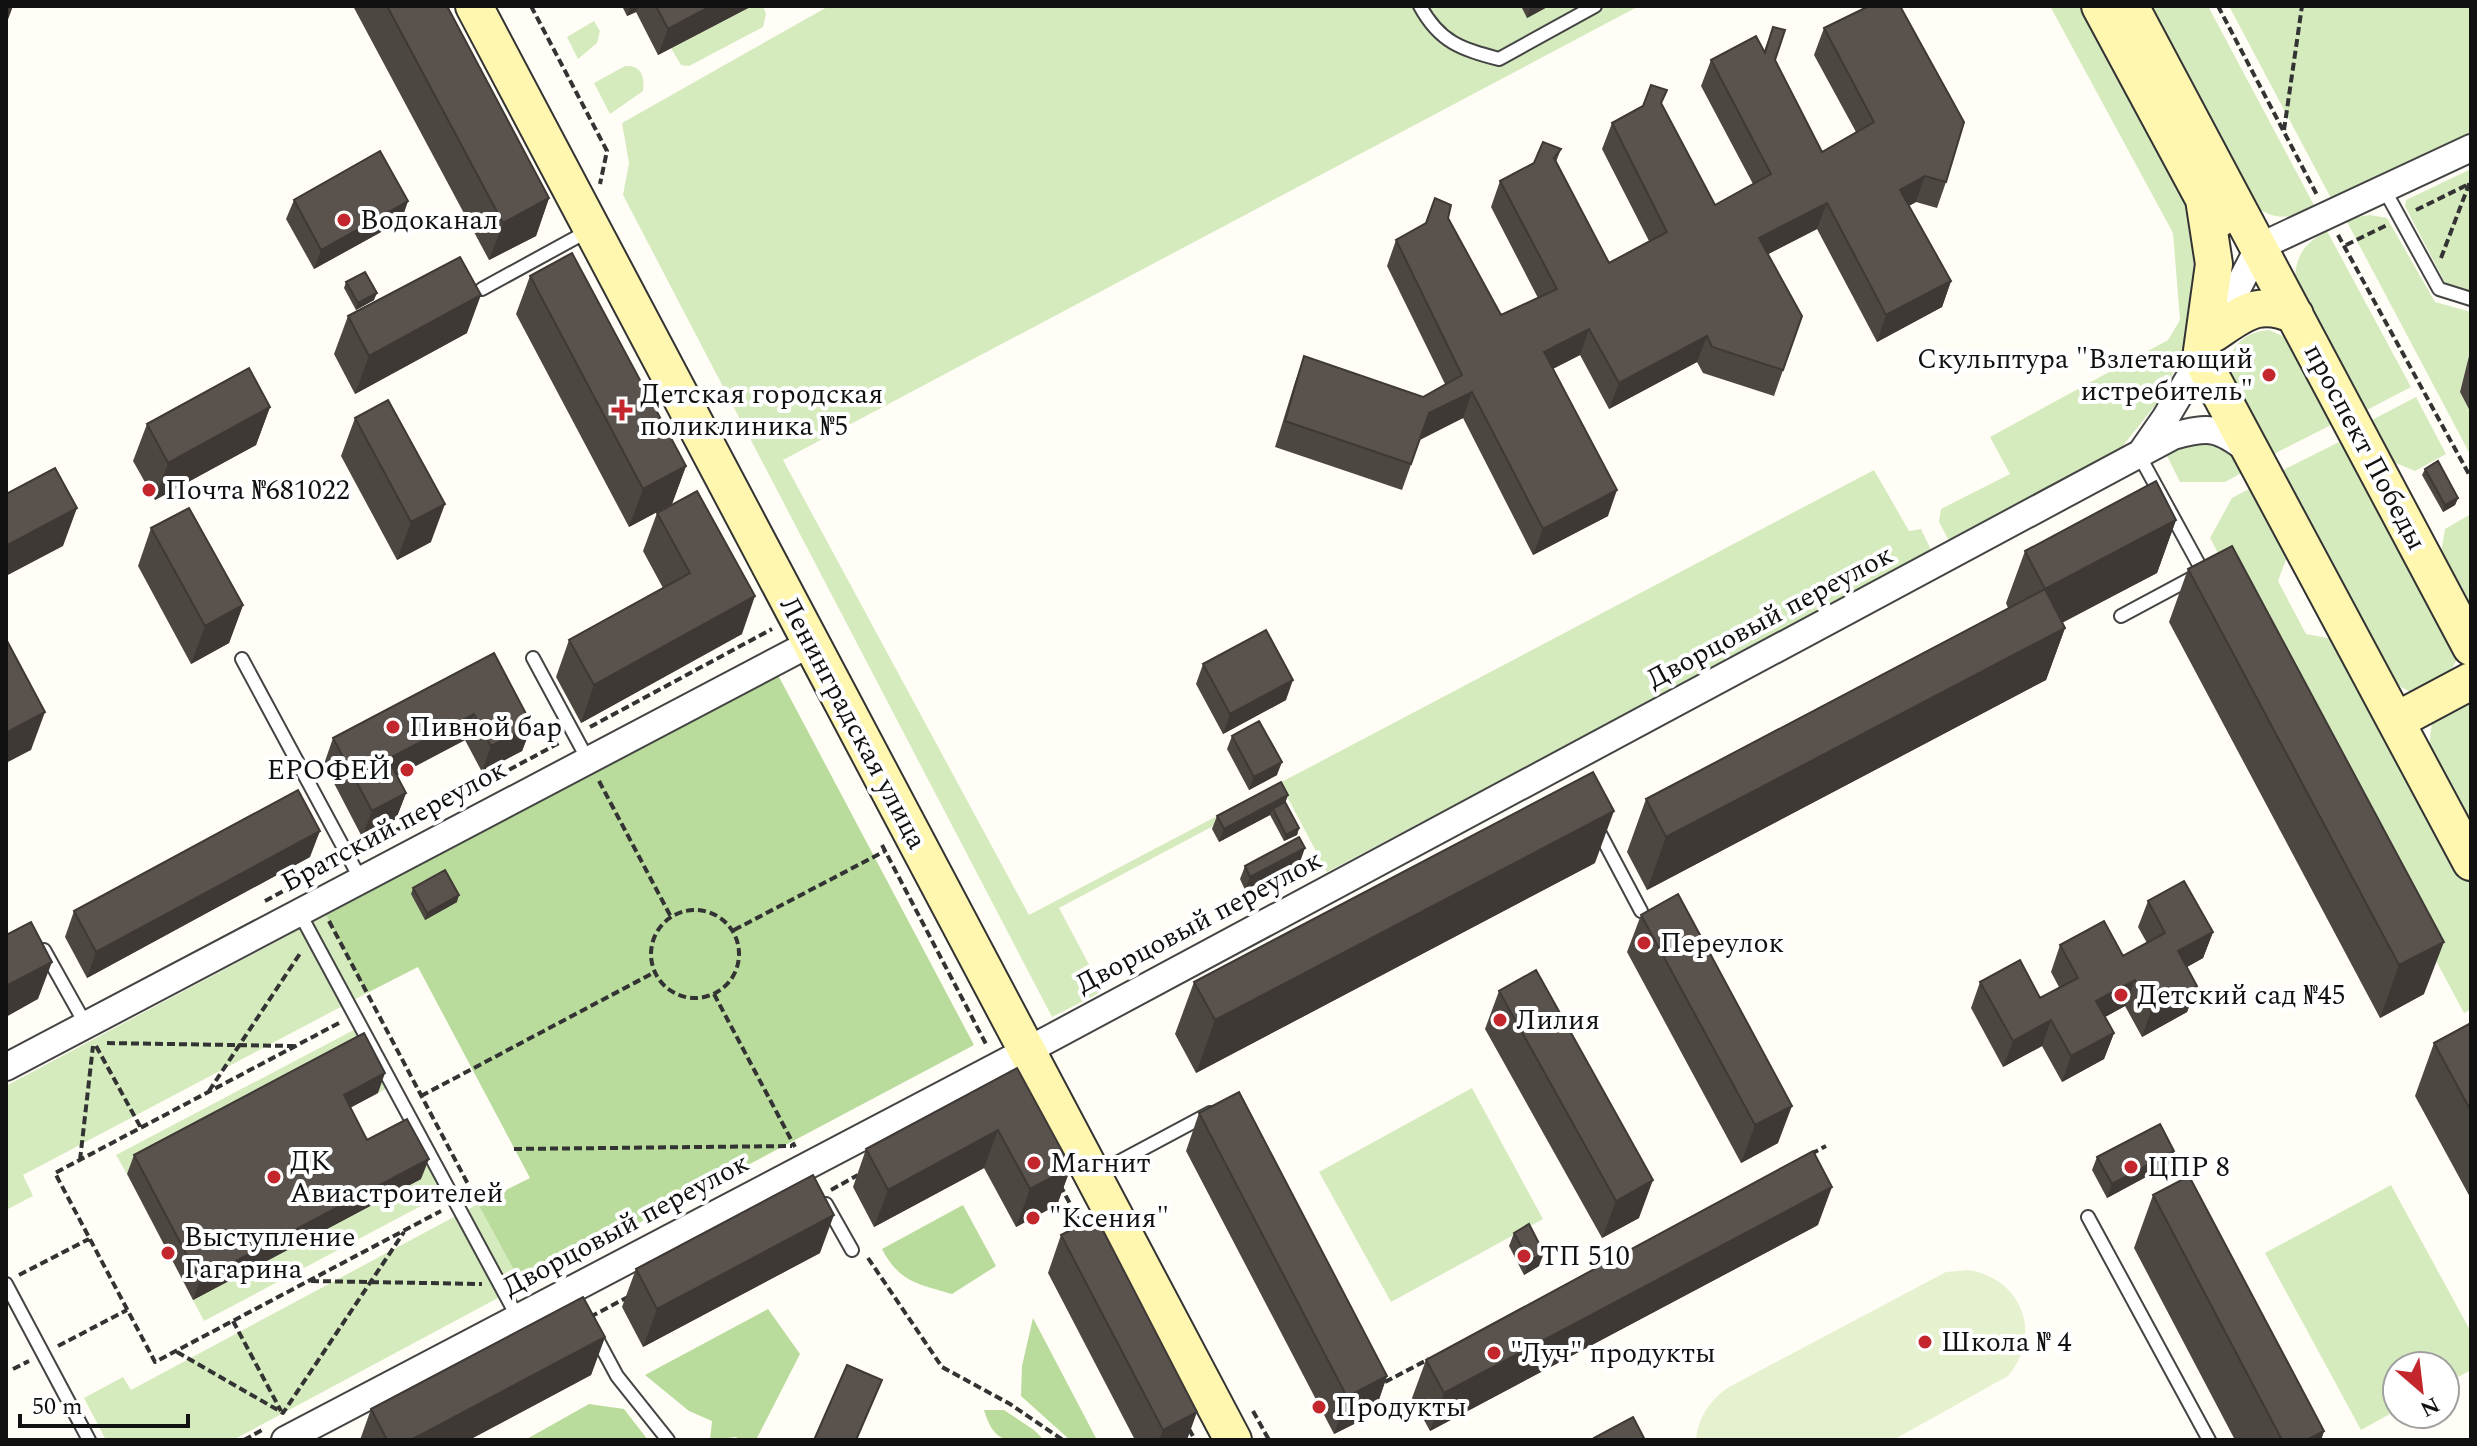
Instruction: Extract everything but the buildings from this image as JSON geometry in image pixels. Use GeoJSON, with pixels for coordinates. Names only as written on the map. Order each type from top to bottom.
{"type":"FeatureCollection","features":[{"type":"Feature","properties":{"kind":"main road","name":"Ленинградская улица"},"geometry":{"type":"LineString","coordinates":[[474,6],[1233,1440]]}},
{"type":"Feature","properties":{"kind":"main road"},"geometry":{"type":"LineString","coordinates":[[2100,6],[2204,199],[2229,231],[2259,247]]}},
{"type":"Feature","properties":{"kind":"main road","name":"проспект Победы"},"geometry":{"type":"LineString","coordinates":[[2130,6],[2471,647]]}},
{"type":"Feature","properties":{"kind":"main road"},"geometry":{"type":"LineString","coordinates":[[2204,199],[2214,264],[2208,345],[2252,453],[2471,862]]}},
{"type":"Feature","properties":{"kind":"main road"},"geometry":{"type":"LineString","coordinates":[[2208,345],[2249,309],[2276,306],[2295,315]]}},
{"type":"Feature","properties":{"kind":"main road"},"geometry":{"type":"LineString","coordinates":[[2396,721],[2471,681]]}},
{"type":"Feature","properties":{"kind":"street"},"geometry":{"type":"LineString","coordinates":[[2208,345],[2259,247],[2471,148]]}},
{"type":"Feature","properties":{"kind":"street","name":"Дворцовый переулок"},"geometry":{"type":"LineString","coordinates":[[2139,455],[2166,417],[2208,345]]}},
{"type":"Feature","properties":{"kind":"street","name":"Дворцовый переулок"},"geometry":{"type":"LineString","coordinates":[[293,1428],[518,1318],[574,1294],[808,1171],[1026,1050],[1566,769],[2173,436],[2199,429],[2225,432],[2252,453]]}},
{"type":"Feature","properties":{"kind":"street","name":"Братский переулок"},"geometry":{"type":"LineString","coordinates":[[6,1067],[90,1035],[299,912],[590,765],[811,643]]}},
{"type":"Feature","properties":{"kind":"lane"},"geometry":{"type":"LineString","coordinates":[[1420,6],[1427,19],[1458,48],[1499,59],[1595,6]]}},
{"type":"Feature","properties":{"kind":"lane"},"geometry":{"type":"LineString","coordinates":[[2384,189],[2439,289],[2471,299]]}},
{"type":"Feature","properties":{"kind":"lane"},"geometry":{"type":"LineString","coordinates":[[482,289],[592,229]]}},
{"type":"Feature","properties":{"kind":"lane"},"geometry":{"type":"LineString","coordinates":[[2121,616],[2203,572],[2139,455]]}},
{"type":"Feature","properties":{"kind":"lane"},"geometry":{"type":"LineString","coordinates":[[533,658],[590,765]]}},
{"type":"Feature","properties":{"kind":"lane"},"geometry":{"type":"LineString","coordinates":[[242,659],[361,880]]}},
{"type":"Feature","properties":{"kind":"lane"},"geometry":{"type":"LineString","coordinates":[[1587,808],[1641,911]]}},
{"type":"Feature","properties":{"kind":"lane"},"geometry":{"type":"LineString","coordinates":[[299,912],[518,1318]]}},
{"type":"Feature","properties":{"kind":"lane"},"geometry":{"type":"LineString","coordinates":[[38,939],[90,1035]]}},
{"type":"Feature","properties":{"kind":"lane"},"geometry":{"type":"LineString","coordinates":[[1093,1175],[1221,1107]]}},
{"type":"Feature","properties":{"kind":"lane"},"geometry":{"type":"LineString","coordinates":[[821,1195],[856,1248]]}},
{"type":"Feature","properties":{"kind":"lane"},"geometry":{"type":"LineString","coordinates":[[2088,1217],[2209,1440]]}},
{"type":"Feature","properties":{"kind":"lane"},"geometry":{"type":"LineString","coordinates":[[6,1284],[89,1440]]}},
{"type":"Feature","properties":{"kind":"lane"},"geometry":{"type":"LineString","coordinates":[[586,1319],[617,1376],[668,1440]]}},
{"type":"Feature","properties":{"kind":"path"},"geometry":{"type":"LineString","coordinates":[[2218,6],[2471,478]]}},
{"type":"Feature","properties":{"kind":"path"},"geometry":{"type":"LineString","coordinates":[[2283,131],[2302,6]]}},
{"type":"Feature","properties":{"kind":"path"},"geometry":{"type":"LineString","coordinates":[[2433,279],[2471,179]]}},
{"type":"Feature","properties":{"kind":"path"},"geometry":{"type":"LineString","coordinates":[[252,907],[772,629]]}},
{"type":"Feature","properties":{"kind":"path"},"geometry":{"type":"LineString","coordinates":[[590,765],[671,917]]}},
{"type":"Feature","properties":{"kind":"path"},"geometry":{"type":"LineString","coordinates":[[734,930],[886,851]]}},
{"type":"Feature","properties":{"kind":"path"},"geometry":{"type":"LineString","coordinates":[[689,910],[704,911],[718,916],[734,930],[739,963],[731,980],[714,994],[694,998],[683,997],[665,987],[655,972],[652,946],[657,932],[671,917],[689,910]]}},
{"type":"Feature","properties":{"kind":"path"},"geometry":{"type":"LineString","coordinates":[[207,1093],[326,915],[421,1096],[655,972]]}},
{"type":"Feature","properties":{"kind":"path"},"geometry":{"type":"LineString","coordinates":[[514,1149],[795,1146],[714,994]]}},
{"type":"Feature","properties":{"kind":"path"},"geometry":{"type":"LineString","coordinates":[[373,1005],[55,1173],[155,1362],[456,1203]]}},
{"type":"Feature","properties":{"kind":"path"},"geometry":{"type":"LineString","coordinates":[[90,1035],[296,1046]]}},
{"type":"Feature","properties":{"kind":"path"},"geometry":{"type":"LineString","coordinates":[[90,1035],[141,1128]]}},
{"type":"Feature","properties":{"kind":"path"},"geometry":{"type":"LineString","coordinates":[[80,1160],[90,1035]]}},
{"type":"Feature","properties":{"kind":"path"},"geometry":{"type":"LineString","coordinates":[[1799,1161],[1826,1146]]}},
{"type":"Feature","properties":{"kind":"path"},"geometry":{"type":"LineString","coordinates":[[821,1195],[862,1173]]}},
{"type":"Feature","properties":{"kind":"path"},"geometry":{"type":"LineString","coordinates":[[1057,1179],[1086,1234]]}},
{"type":"Feature","properties":{"kind":"path"},"geometry":{"type":"LineString","coordinates":[[293,1428],[370,1282],[405,1230]]}},
{"type":"Feature","properties":{"kind":"path"},"geometry":{"type":"LineString","coordinates":[[18,1275],[89,1239]]}},
{"type":"Feature","properties":{"kind":"path"},"geometry":{"type":"LineString","coordinates":[[856,1248],[942,1367],[1010,1404],[1063,1440]]}},
{"type":"Feature","properties":{"kind":"path"},"geometry":{"type":"LineString","coordinates":[[308,1281],[500,1285]]}},
{"type":"Feature","properties":{"kind":"path"},"geometry":{"type":"LineString","coordinates":[[586,1319],[635,1293]]}},
{"type":"Feature","properties":{"kind":"path"},"geometry":{"type":"LineString","coordinates":[[13,1369],[127,1310]]}},
{"type":"Feature","properties":{"kind":"path"},"geometry":{"type":"LineString","coordinates":[[233,1321],[293,1428]]}},
{"type":"Feature","properties":{"kind":"path"},"geometry":{"type":"LineString","coordinates":[[176,1351],[293,1428]]}},
{"type":"Feature","properties":{"kind":"path"},"geometry":{"type":"LineString","coordinates":[[1385,1382],[1440,1353]]}},
{"type":"Feature","properties":{"kind":"path"},"geometry":{"type":"LineString","coordinates":[[1188,1426],[1195,1440]]}},
{"type":"Feature","properties":{"kind":"green space"},"geometry":{"type":"Polygon","coordinates":[[[752,6],[763,6],[766,14],[763,27],[689,66],[681,65],[671,48],[752,6]]]}},
{"type":"Feature","properties":{"kind":"green space"},"geometry":{"type":"Polygon","coordinates":[[[829,6],[1639,6],[783,460],[1029,915],[1874,470],[1909,531],[1921,529],[1933,554],[1327,872],[1283,789],[1059,908],[1103,991],[1052,1017],[623,195],[629,163],[622,123],[829,6]]]}},
{"type":"Feature","properties":{"kind":"green space"},"geometry":{"type":"Polygon","coordinates":[[[2050,6],[2083,6],[2172,171],[2187,210],[2193,237],[2193,307],[2187,339],[2165,393],[2122,447],[2089,474],[1952,546],[1939,522],[1941,509],[2010,474],[1990,437],[2168,340],[2180,320],[2173,233],[2050,6]]]}},
{"type":"Feature","properties":{"kind":"green space"},"geometry":{"type":"Polygon","coordinates":[[[2144,6],[2208,6],[2315,207],[2285,217],[2271,215],[2256,206],[2144,6]]]}},
{"type":"Feature","properties":{"kind":"green space"},"geometry":{"type":"Polygon","coordinates":[[[2229,6],[2471,6],[2471,134],[2332,200],[2229,6]]]}},
{"type":"Feature","properties":{"kind":"green space"},"geometry":{"type":"Polygon","coordinates":[[[594,21],[600,31],[597,43],[578,59],[567,37],[594,21]]]}},
{"type":"Feature","properties":{"kind":"green space"},"geometry":{"type":"Polygon","coordinates":[[[625,66],[635,67],[641,72],[643,91],[610,114],[594,83],[625,66]]]}},
{"type":"Feature","properties":{"kind":"green space"},"geometry":{"type":"Polygon","coordinates":[[[2471,169],[2471,291],[2445,283],[2405,206],[2406,200],[2471,169]]]}},
{"type":"Feature","properties":{"kind":"green space"},"geometry":{"type":"Polygon","coordinates":[[[2370,215],[2387,218],[2435,302],[2471,312],[2471,348],[2460,392],[2471,413],[2471,456],[2347,222],[2370,215]]]}},
{"type":"Feature","properties":{"kind":"green space"},"geometry":{"type":"Polygon","coordinates":[[[2327,231],[2411,387],[2365,411],[2295,278],[2297,262],[2304,250],[2327,231]]]}},
{"type":"Feature","properties":{"kind":"green space"},"geometry":{"type":"Polygon","coordinates":[[[2269,330],[2290,339],[2337,422],[2268,457],[2227,374],[2230,356],[2239,343],[2252,334],[2269,330]]]}},
{"type":"Feature","properties":{"kind":"green space"},"geometry":{"type":"Polygon","coordinates":[[[2416,397],[2446,454],[2415,471],[2391,461],[2370,421],[2416,397]]]}},
{"type":"Feature","properties":{"kind":"green space"},"geometry":{"type":"Polygon","coordinates":[[[2347,438],[2458,658],[2447,677],[2412,693],[2392,682],[2277,473],[2347,438]]]}},
{"type":"Feature","properties":{"kind":"green space"},"geometry":{"type":"Polygon","coordinates":[[[2205,441],[2235,454],[2247,470],[2225,482],[2180,482],[2166,454],[2184,444],[2205,441]]]}},
{"type":"Feature","properties":{"kind":"green space"},"geometry":{"type":"Polygon","coordinates":[[[2256,485],[2290,549],[2278,581],[2306,634],[2339,640],[2471,882],[2471,1009],[2464,1013],[2210,538],[2232,498],[2256,485]]]}},
{"type":"Feature","properties":{"kind":"green space"},"geometry":{"type":"Polygon","coordinates":[[[2471,514],[2471,606],[2441,553],[2445,529],[2471,514]]]}},
{"type":"Feature","properties":{"kind":"green space"},"geometry":{"type":"Polygon","coordinates":[[[778,675],[974,1045],[522,1285],[478,1204],[530,1178],[418,967],[367,993],[326,915],[778,675]]]}},
{"type":"Feature","properties":{"kind":"green space"},"geometry":{"type":"Polygon","coordinates":[[[2471,700],[2471,826],[2429,748],[2432,720],[2471,700]]]}},
{"type":"Feature","properties":{"kind":"green space"},"geometry":{"type":"Polygon","coordinates":[[[326,915],[367,993],[23,1175],[33,1196],[6,1210],[6,1086],[326,915]]]}},
{"type":"Feature","properties":{"kind":"green space"},"geometry":{"type":"Polygon","coordinates":[[[367,1023],[398,1082],[378,1093],[356,1053],[127,1174],[116,1155],[367,1023]]]}},
{"type":"Feature","properties":{"kind":"green space"},"geometry":{"type":"Polygon","coordinates":[[[1472,1088],[1543,1219],[1391,1302],[1319,1172],[1472,1088]]]}},
{"type":"Feature","properties":{"kind":"green space"},"geometry":{"type":"Polygon","coordinates":[[[420,1128],[453,1189],[204,1321],[193,1300],[421,1179],[420,1128]]]}},
{"type":"Feature","properties":{"kind":"green space"},"geometry":{"type":"Polygon","coordinates":[[[2391,1185],[2471,1332],[2471,1370],[2461,1375],[2461,1350],[2381,1350],[2381,1419],[2361,1430],[2265,1253],[2391,1185]]]}},
{"type":"Feature","properties":{"kind":"green space"},"geometry":{"type":"Polygon","coordinates":[[[478,1204],[522,1285],[233,1440],[106,1440],[84,1398],[123,1377],[131,1390],[478,1204]]]}},
{"type":"Feature","properties":{"kind":"green space"},"geometry":{"type":"Polygon","coordinates":[[[963,1205],[996,1266],[952,1294],[919,1284],[895,1269],[882,1249],[963,1205]]]}},
{"type":"Feature","properties":{"kind":"green space"},"geometry":{"type":"Polygon","coordinates":[[[1969,1270],[1987,1275],[2002,1284],[2014,1296],[2022,1311],[2024,1343],[2019,1360],[2008,1376],[1893,1440],[1696,1440],[1706,1410],[1729,1387],[1946,1272],[1969,1270]]]}},
{"type":"Feature","properties":{"kind":"green space"},"geometry":{"type":"Polygon","coordinates":[[[768,1309],[800,1354],[756,1440],[736,1437],[710,1440],[712,1421],[689,1411],[645,1375],[768,1309]]]}},
{"type":"Feature","properties":{"kind":"green space"},"geometry":{"type":"Polygon","coordinates":[[[1033,1318],[1097,1440],[1070,1440],[1021,1396],[1022,1366],[1033,1318]]]}},
{"type":"Feature","properties":{"kind":"green space"},"geometry":{"type":"Polygon","coordinates":[[[589,1404],[624,1409],[648,1440],[525,1440],[589,1404]]]}},
{"type":"Feature","properties":{"kind":"green space"},"geometry":{"type":"Polygon","coordinates":[[[984,1410],[1004,1410],[1044,1440],[1012,1440],[998,1435],[984,1410]]]}},
{"type":"Feature","properties":{"kind":"place","name":"Водоканал"},"geometry":{"type":"Point","coordinates":[344,220]}},
{"type":"Feature","properties":{"kind":"place","name":"Скульптура \"Взлетающий истребитель\""},"geometry":{"type":"Point","coordinates":[2269,375]}},
{"type":"Feature","properties":{"kind":"place","name":"Детская городская поликлиника №5"},"geometry":{"type":"Point","coordinates":[622,410]}},
{"type":"Feature","properties":{"kind":"place","name":"Почта №681022"},"geometry":{"type":"Point","coordinates":[149,490]}},
{"type":"Feature","properties":{"kind":"place","name":"Пивной бар"},"geometry":{"type":"Point","coordinates":[393,727]}},
{"type":"Feature","properties":{"kind":"place","name":"ЕРОФЕЙ"},"geometry":{"type":"Point","coordinates":[407,770]}},
{"type":"Feature","properties":{"kind":"place","name":"Переулок"},"geometry":{"type":"Point","coordinates":[1644,943]}},
{"type":"Feature","properties":{"kind":"place","name":"Детский сад №45"},"geometry":{"type":"Point","coordinates":[2121,995]}},
{"type":"Feature","properties":{"kind":"place","name":"Лилия"},"geometry":{"type":"Point","coordinates":[1500,1020]}},
{"type":"Feature","properties":{"kind":"place","name":"Магнит"},"geometry":{"type":"Point","coordinates":[1034,1163]}},
{"type":"Feature","properties":{"kind":"place","name":"ЦПР 8"},"geometry":{"type":"Point","coordinates":[2131,1167]}},
{"type":"Feature","properties":{"kind":"place","name":"ДК Авиастроителей"},"geometry":{"type":"Point","coordinates":[274,1177]}},
{"type":"Feature","properties":{"kind":"place","name":"\"Ксения\""},"geometry":{"type":"Point","coordinates":[1033,1218]}},
{"type":"Feature","properties":{"kind":"place","name":"Выступление Гагарина"},"geometry":{"type":"Point","coordinates":[168,1253]}},
{"type":"Feature","properties":{"kind":"place","name":"ТП 510"},"geometry":{"type":"Point","coordinates":[1524,1256]}},
{"type":"Feature","properties":{"kind":"place","name":"Школа № 4"},"geometry":{"type":"Point","coordinates":[1925,1342]}},
{"type":"Feature","properties":{"kind":"place","name":"\"Луч\" продукты"},"geometry":{"type":"Point","coordinates":[1494,1353]}},
{"type":"Feature","properties":{"kind":"place","name":"Продукты"},"geometry":{"type":"Point","coordinates":[1319,1407]}}]}
